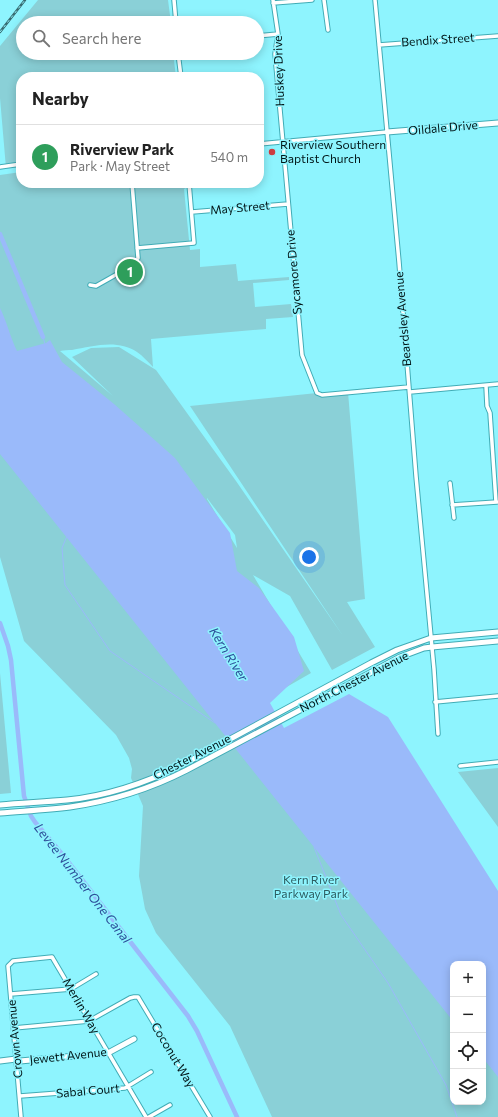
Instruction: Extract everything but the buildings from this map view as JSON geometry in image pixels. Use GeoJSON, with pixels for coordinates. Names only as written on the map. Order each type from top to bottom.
{"type":"FeatureCollection","features":[{"type":"Feature","properties":{"kind":"main road","name":"Oildale Drive"},"geometry":{"type":"LineString","coordinates":[[387,132],[498,123]]}},
{"type":"Feature","properties":{"kind":"main road","name":"North Chester Avenue"},"geometry":{"type":"LineString","coordinates":[[285,709],[390,653],[431,638],[498,632]]}},
{"type":"Feature","properties":{"kind":"main road","name":"North Chester Avenue"},"geometry":{"type":"LineString","coordinates":[[283,719],[400,657],[424,648],[498,641]]}},
{"type":"Feature","properties":{"kind":"main road","name":"Chester Avenue"},"geometry":{"type":"LineString","coordinates":[[0,805],[68,800],[118,790],[165,773],[285,709]]}},
{"type":"Feature","properties":{"kind":"main road","name":"Chester Avenue"},"geometry":{"type":"LineString","coordinates":[[0,813],[69,807],[120,797],[168,780],[283,719]]}},
{"type":"Feature","properties":{"kind":"main road","name":"Jewett Avenue"},"geometry":{"type":"LineString","coordinates":[[0,1061],[16,1059],[20,1061],[108,1053],[134,1039]]}},
{"type":"Feature","properties":{"kind":"street"},"geometry":{"type":"LineString","coordinates":[[174,0],[175,16]]}},
{"type":"Feature","properties":{"kind":"street"},"geometry":{"type":"LineString","coordinates":[[273,1],[312,0]]}},
{"type":"Feature","properties":{"kind":"street"},"geometry":{"type":"LineString","coordinates":[[324,0],[328,30]]}},
{"type":"Feature","properties":{"kind":"street","name":"Beardsley Avenue"},"geometry":{"type":"LineString","coordinates":[[375,0],[432,647],[438,734]]}},
{"type":"Feature","properties":{"kind":"street","name":"Huskey Drive"},"geometry":{"type":"LineString","coordinates":[[273,1],[278,34],[275,54],[283,142]]}},
{"type":"Feature","properties":{"kind":"street"},"geometry":{"type":"LineString","coordinates":[[264,35],[278,34]]}},
{"type":"Feature","properties":{"kind":"street","name":"Bendix Street"},"geometry":{"type":"LineString","coordinates":[[379,45],[498,36]]}},
{"type":"Feature","properties":{"kind":"street"},"geometry":{"type":"LineString","coordinates":[[179,60],[180,72]]}},
{"type":"Feature","properties":{"kind":"street"},"geometry":{"type":"LineString","coordinates":[[264,144],[387,132]]}},
{"type":"Feature","properties":{"kind":"street","name":"Sycamore Drive"},"geometry":{"type":"LineString","coordinates":[[283,142],[302,355],[317,393],[322,395],[409,387]]}},
{"type":"Feature","properties":{"kind":"street"},"geometry":{"type":"LineString","coordinates":[[0,167],[16,165]]}},
{"type":"Feature","properties":{"kind":"street"},"geometry":{"type":"LineString","coordinates":[[90,285],[96,286],[135,264],[138,258],[132,188]]}},
{"type":"Feature","properties":{"kind":"street"},"geometry":{"type":"LineString","coordinates":[[137,248],[194,243],[190,188]]}},
{"type":"Feature","properties":{"kind":"street","name":"May Street"},"geometry":{"type":"LineString","coordinates":[[192,212],[288,204]]}},
{"type":"Feature","properties":{"kind":"street"},"geometry":{"type":"LineString","coordinates":[[410,392],[498,384]]}},
{"type":"Feature","properties":{"kind":"street"},"geometry":{"type":"LineString","coordinates":[[452,505],[497,502],[490,413],[487,406],[486,386]]}},
{"type":"Feature","properties":{"kind":"street"},"geometry":{"type":"LineString","coordinates":[[450,484],[454,518]]}},
{"type":"Feature","properties":{"kind":"street"},"geometry":{"type":"LineString","coordinates":[[436,702],[498,696]]}},
{"type":"Feature","properties":{"kind":"street"},"geometry":{"type":"LineString","coordinates":[[460,766],[498,762]]}},
{"type":"Feature","properties":{"kind":"street","name":"Merlin Way"},"geometry":{"type":"LineString","coordinates":[[11,963],[13,961],[52,957],[146,1117]]}},
{"type":"Feature","properties":{"kind":"street","name":"Crown Avenue"},"geometry":{"type":"LineString","coordinates":[[11,963],[8,966],[22,1117]]}},
{"type":"Feature","properties":{"kind":"street"},"geometry":{"type":"LineString","coordinates":[[11,994],[71,989],[96,974]]}},
{"type":"Feature","properties":{"kind":"street","name":"Coconut Way"},"geometry":{"type":"LineString","coordinates":[[89,1021],[134,997],[138,997],[210,1117]]}},
{"type":"Feature","properties":{"kind":"street"},"geometry":{"type":"LineString","coordinates":[[14,1028],[89,1021]]}},
{"type":"Feature","properties":{"kind":"street","name":"Sabal Court"},"geometry":{"type":"LineString","coordinates":[[20,1096],[125,1088],[152,1072]]}},
{"type":"Feature","properties":{"kind":"street"},"geometry":{"type":"LineString","coordinates":[[150,1117],[170,1105]]}},
{"type":"Feature","properties":{"kind":"green space"},"geometry":{"type":"Polygon","coordinates":[[[38,0],[168,0],[170,16],[25,16],[38,0]]]}},
{"type":"Feature","properties":{"kind":"green space"},"geometry":{"type":"Polygon","coordinates":[[[16,27],[16,60],[174,60],[175,72],[16,72],[16,167],[6,168],[0,98],[0,46],[16,27]]]}},
{"type":"Feature","properties":{"kind":"green space","name":"Kern River Parkway Park"},"geometry":{"type":"Polygon","coordinates":[[[16,173],[16,188],[186,188],[184,189],[190,250],[200,249],[200,267],[236,264],[238,281],[289,277],[289,280],[253,283],[255,307],[291,304],[293,317],[266,319],[266,329],[151,339],[153,367],[137,352],[122,346],[105,345],[60,351],[113,396],[72,357],[91,348],[119,347],[156,370],[236,481],[343,636],[190,406],[317,393],[348,392],[365,599],[347,602],[375,647],[332,670],[290,596],[253,575],[311,673],[264,700],[285,735],[498,895],[498,1117],[272,1117],[230,1026],[156,933],[145,909],[139,876],[143,806],[131,778],[132,769],[129,758],[116,735],[24,641],[0,557],[0,175],[16,173]],[[207,498],[207,499],[237,548],[235,535],[207,498]]]}},
{"type":"Feature","properties":{"kind":"green space"},"geometry":{"type":"Polygon","coordinates":[[[0,673],[11,793],[0,794],[0,673]]]}},
{"type":"Feature","properties":{"kind":"green space"},"geometry":{"type":"Polygon","coordinates":[[[498,768],[498,827],[458,772],[498,768]]]}},
{"type":"Feature","properties":{"kind":"water","name":"Kern River"},"geometry":{"type":"Polygon","coordinates":[[[0,308],[17,351],[46,343],[50,340],[62,362],[114,404],[175,458],[230,533],[237,571],[259,588],[294,637],[304,671],[270,703],[284,728],[349,694],[388,717],[498,891],[498,1077],[486,1062],[486,961],[450,961],[450,1017],[0,454],[0,308]]]}},
{"type":"Feature","properties":{"kind":"waterway"},"geometry":{"type":"LineString","coordinates":[[0,234],[43,337]]}},
{"type":"Feature","properties":{"kind":"waterway"},"geometry":{"type":"LineString","coordinates":[[43,337],[45,344]]}},
{"type":"Feature","properties":{"kind":"waterway"},"geometry":{"type":"LineString","coordinates":[[67,536],[62,548],[65,585],[110,651],[215,723]]}},
{"type":"Feature","properties":{"kind":"waterway","name":"Levee Number One Canal"},"geometry":{"type":"LineString","coordinates":[[0,623],[11,660],[24,796],[31,816],[188,1016],[197,1031],[237,1117]]}},
{"type":"Feature","properties":{"kind":"waterway"},"geometry":{"type":"LineString","coordinates":[[314,847],[341,915],[388,983],[446,1085],[457,1117]]}},
{"type":"Feature","properties":{"kind":"railway"},"geometry":{"type":"LineString","coordinates":[[0,32],[25,0]]}},
{"type":"Feature","properties":{"kind":"place","name":"Riverview Southern Baptist Church"},"geometry":{"type":"Point","coordinates":[272,152]}},
{"type":"Feature","properties":{"kind":"place","name":"Riverview Park"},"geometry":{"type":"Point","coordinates":[130,272]}}]}
